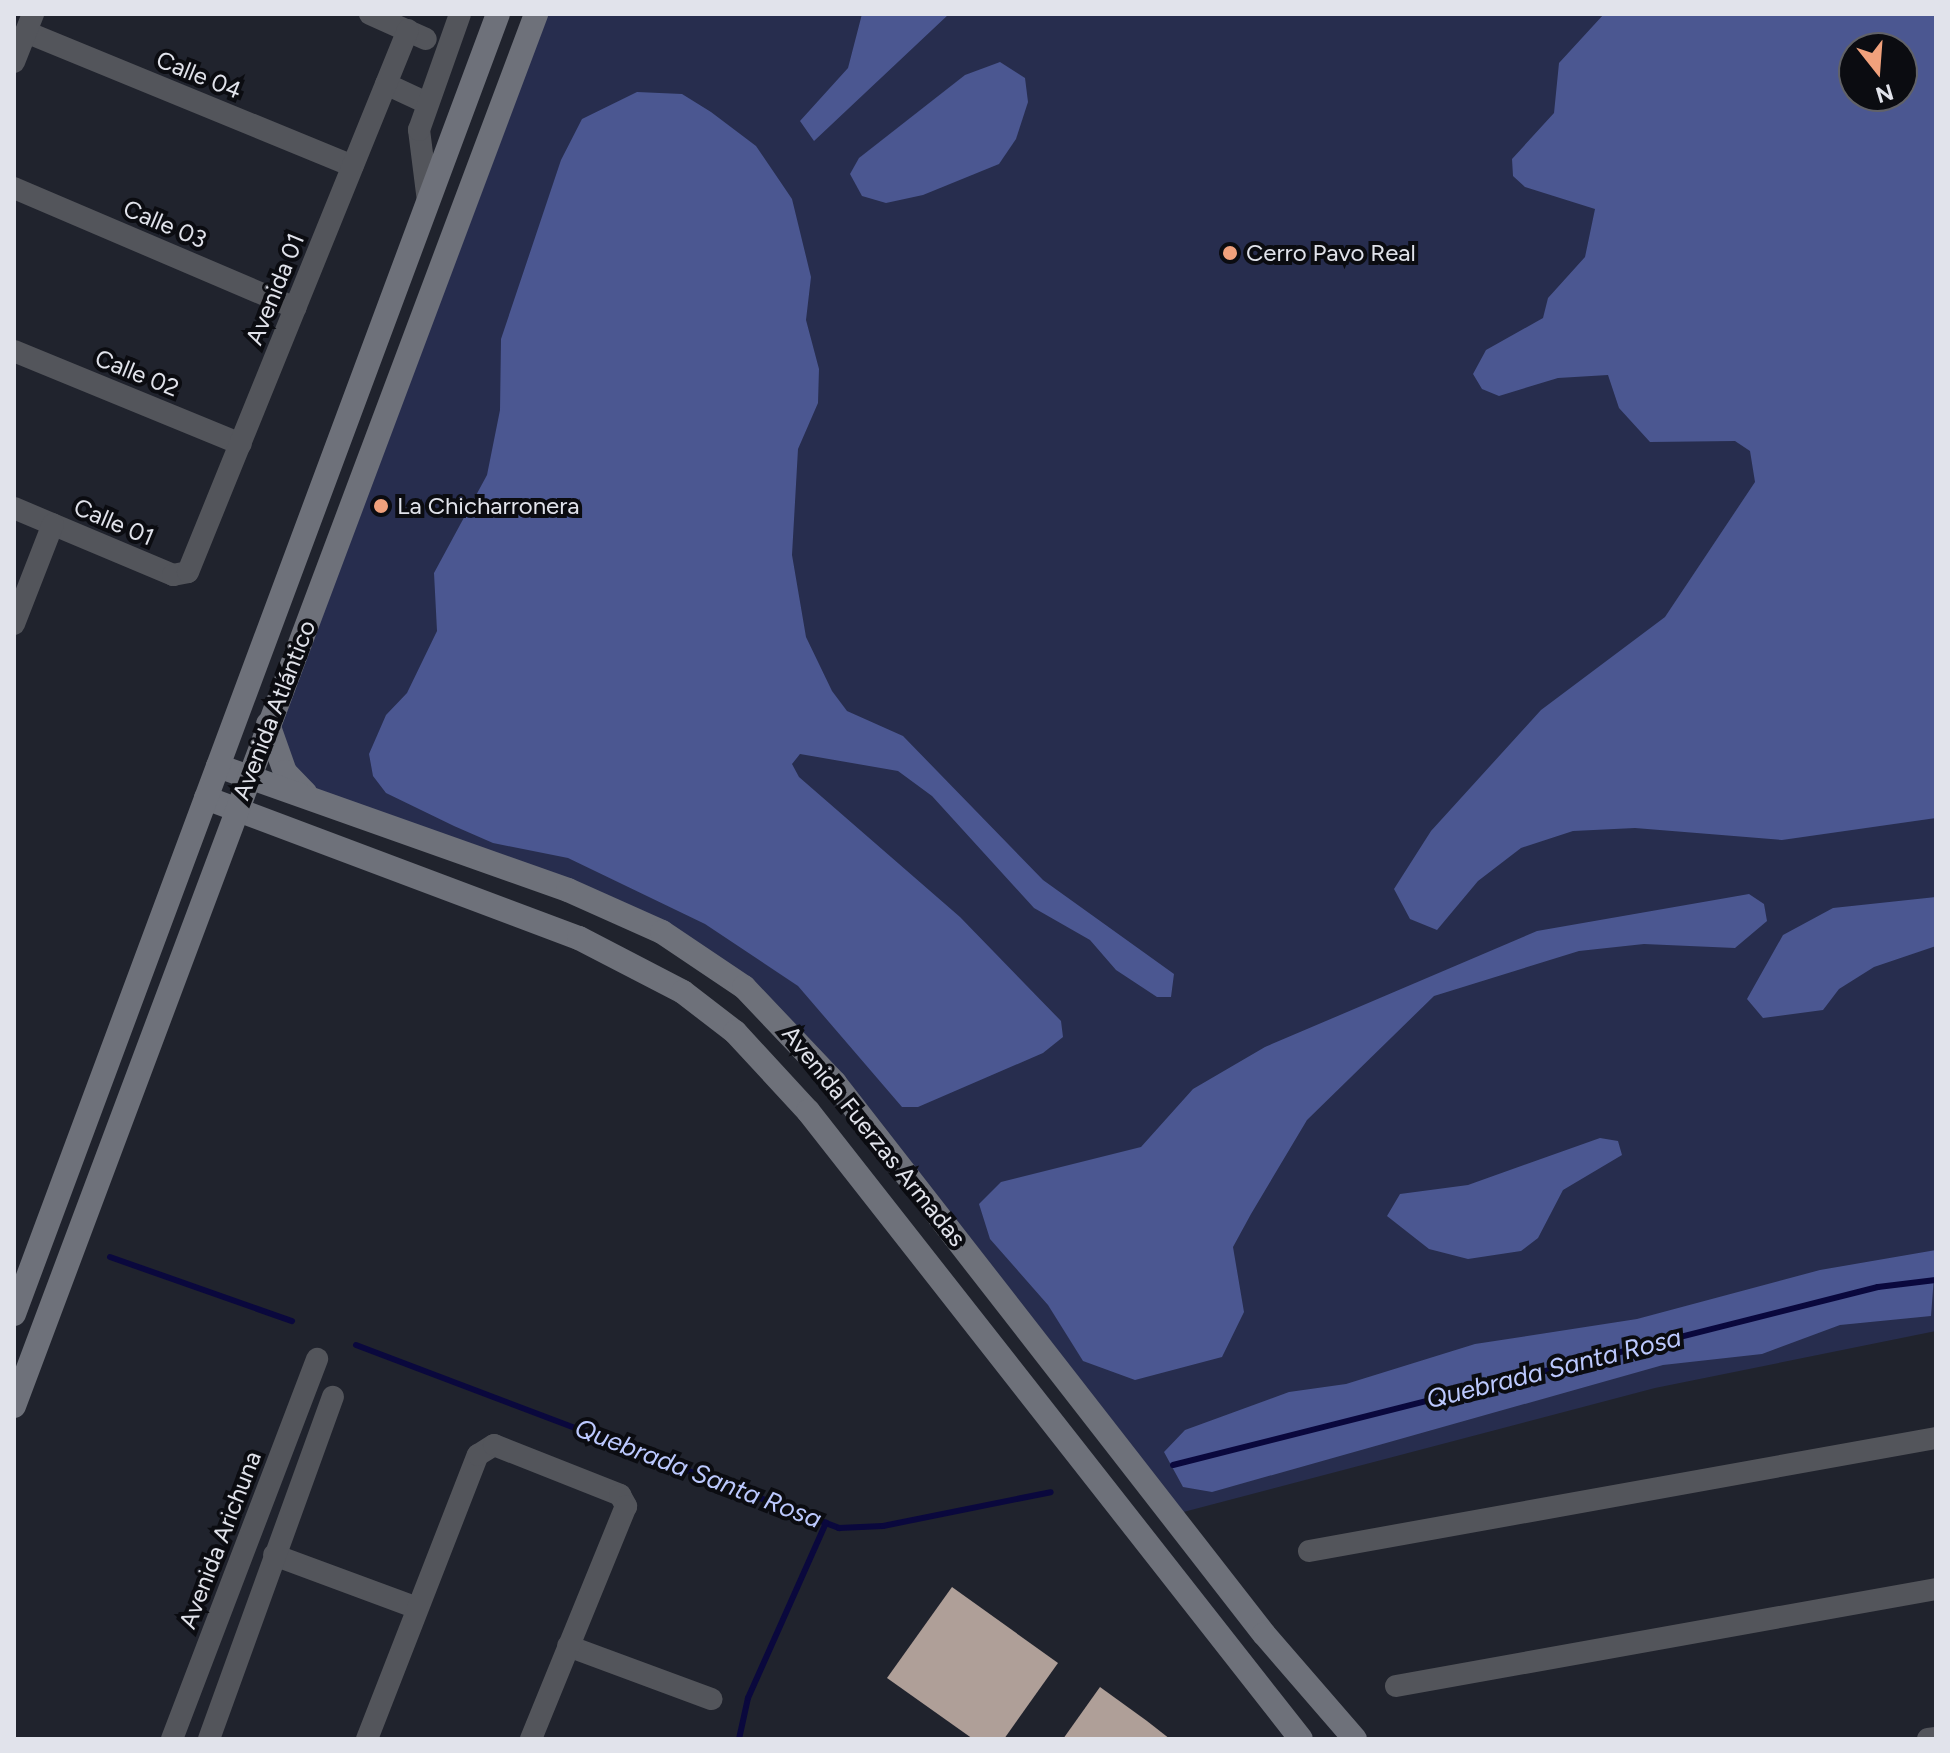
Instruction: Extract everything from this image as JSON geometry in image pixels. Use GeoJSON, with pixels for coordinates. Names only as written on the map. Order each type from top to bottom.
{"type":"FeatureCollection","features":[{"type":"Feature","properties":{"kind":"main road","name":"Avenida Atlántico"},"geometry":{"type":"LineString","coordinates":[[14,1314],[498,14]]}},
{"type":"Feature","properties":{"kind":"main road","name":"Avenida Atlántico"},"geometry":{"type":"LineString","coordinates":[[14,1406],[536,14]]}},
{"type":"Feature","properties":{"kind":"main road"},"geometry":{"type":"LineString","coordinates":[[268,724],[285,772],[310,797]]}},
{"type":"Feature","properties":{"kind":"main road","name":"Avenida Fuerzas Armadas"},"geometry":{"type":"LineString","coordinates":[[218,766],[310,797],[634,918],[707,960],[772,1012],[1355,1739]]}},
{"type":"Feature","properties":{"kind":"main road","name":"Avenida Fuerzas Armadas"},"geometry":{"type":"LineString","coordinates":[[206,798],[285,825],[620,957],[735,1032],[817,1122],[1301,1739]]}},
{"type":"Feature","properties":{"kind":"main road"},"geometry":{"type":"LineString","coordinates":[[220,856],[241,837],[285,825]]}},
{"type":"Feature","properties":{"kind":"street","name":"Avenida 01"},"geometry":{"type":"LineString","coordinates":[[191,568],[386,84],[417,34],[370,14]]}},
{"type":"Feature","properties":{"kind":"street"},"geometry":{"type":"LineString","coordinates":[[428,201],[419,150],[427,103],[460,14]]}},
{"type":"Feature","properties":{"kind":"street"},"geometry":{"type":"LineString","coordinates":[[14,62],[30,23]]}},
{"type":"Feature","properties":{"kind":"street","name":"Calle 04"},"geometry":{"type":"LineString","coordinates":[[30,23],[353,166]]}},
{"type":"Feature","properties":{"kind":"street"},"geometry":{"type":"LineString","coordinates":[[386,84],[427,103]]}},
{"type":"Feature","properties":{"kind":"street","name":"Calle 03"},"geometry":{"type":"LineString","coordinates":[[14,188],[296,308]]}},
{"type":"Feature","properties":{"kind":"street","name":"Calle 02"},"geometry":{"type":"LineString","coordinates":[[14,351],[241,444]]}},
{"type":"Feature","properties":{"kind":"street","name":"Calle 01"},"geometry":{"type":"LineString","coordinates":[[14,508],[173,575],[191,568]]}},
{"type":"Feature","properties":{"kind":"street"},"geometry":{"type":"LineString","coordinates":[[14,624],[53,524]]}},
{"type":"Feature","properties":{"kind":"street","name":"Avenida Arichuna"},"geometry":{"type":"LineString","coordinates":[[174,1732],[317,1359]]}},
{"type":"Feature","properties":{"kind":"street"},"geometry":{"type":"LineString","coordinates":[[174,1732],[213,1738],[274,1555],[333,1397]]}},
{"type":"Feature","properties":{"kind":"street"},"geometry":{"type":"LineString","coordinates":[[1309,1551],[1935,1444]]}},
{"type":"Feature","properties":{"kind":"street"},"geometry":{"type":"LineString","coordinates":[[367,1739],[478,1455],[494,1445],[620,1495],[626,1506],[531,1739]]}},
{"type":"Feature","properties":{"kind":"street"},"geometry":{"type":"LineString","coordinates":[[274,1555],[417,1608]]}},
{"type":"Feature","properties":{"kind":"street"},"geometry":{"type":"LineString","coordinates":[[1396,1686],[1936,1589]]}},
{"type":"Feature","properties":{"kind":"street"},"geometry":{"type":"LineString","coordinates":[[568,1646],[711,1699]]}},
{"type":"Feature","properties":{"kind":"street"},"geometry":{"type":"LineString","coordinates":[[1928,1739],[1936,1738]]}},
{"type":"Feature","properties":{"kind":"shaded area"},"geometry":{"type":"Polygon","coordinates":[[[536,14],[1936,14],[1936,1331],[1655,1388],[1172,1515],[835,1083],[689,948],[310,797],[272,745],[536,14]]]}},
{"type":"Feature","properties":{"kind":"shaded area"},"geometry":{"type":"Polygon","coordinates":[[[862,14],[949,14],[814,141],[800,121],[848,68],[862,14]]]}},
{"type":"Feature","properties":{"kind":"shaded area"},"geometry":{"type":"Polygon","coordinates":[[[1604,14],[1936,14],[1936,818],[1782,840],[1635,828],[1573,831],[1521,848],[1478,881],[1437,930],[1410,919],[1394,889],[1431,831],[1541,710],[1665,617],[1755,482],[1750,451],[1735,441],[1650,442],[1619,408],[1608,375],[1558,378],[1499,396],[1482,389],[1473,374],[1486,350],[1543,318],[1548,298],[1585,257],[1595,209],[1525,187],[1513,176],[1512,159],[1554,113],[1559,63],[1604,14]]]}},
{"type":"Feature","properties":{"kind":"shaded area"},"geometry":{"type":"Polygon","coordinates":[[[1000,62],[1025,78],[1028,102],[1016,139],[999,164],[923,195],[886,203],[862,196],[850,174],[859,158],[965,75],[1000,62]]]}},
{"type":"Feature","properties":{"kind":"shaded area"},"geometry":{"type":"Polygon","coordinates":[[[637,92],[682,94],[711,112],[756,146],[792,199],[811,277],[806,320],[819,369],[818,403],[798,449],[792,555],[806,637],[832,691],[847,711],[903,736],[1043,880],[1174,974],[1171,997],[1157,997],[1116,970],[1090,940],[1034,908],[932,796],[898,771],[800,754],[792,764],[799,777],[960,917],[1061,1021],[1063,1037],[1043,1053],[918,1107],[902,1107],[798,986],[705,924],[568,858],[493,843],[454,826],[386,793],[373,776],[369,754],[386,715],[407,693],[437,631],[434,573],[487,475],[500,410],[501,339],[561,160],[582,119],[637,92]]]}},
{"type":"Feature","properties":{"kind":"shaded area"},"geometry":{"type":"Polygon","coordinates":[[[1749,894],[1764,904],[1767,921],[1735,948],[1644,944],[1579,951],[1434,996],[1307,1120],[1251,1214],[1233,1247],[1244,1312],[1222,1357],[1135,1380],[1083,1361],[1048,1305],[990,1239],[979,1204],[1001,1182],[1141,1147],[1193,1089],[1265,1047],[1537,931],[1749,894]]]}},
{"type":"Feature","properties":{"kind":"shaded area"},"geometry":{"type":"Polygon","coordinates":[[[1936,897],[1936,946],[1874,967],[1839,989],[1823,1010],[1763,1018],[1747,999],[1783,935],[1833,908],[1936,897]]]}},
{"type":"Feature","properties":{"kind":"shaded area"},"geometry":{"type":"Polygon","coordinates":[[[1600,1138],[1618,1141],[1622,1155],[1563,1190],[1538,1238],[1521,1251],[1468,1259],[1429,1249],[1387,1216],[1400,1194],[1468,1185],[1600,1138]]]}},
{"type":"Feature","properties":{"kind":"shaded area"},"geometry":{"type":"Polygon","coordinates":[[[1936,1250],[1931,1316],[1840,1325],[1762,1354],[1663,1365],[1212,1492],[1183,1487],[1164,1452],[1185,1430],[1289,1392],[1346,1384],[1475,1344],[1637,1319],[1820,1270],[1936,1250]]]}},
{"type":"Feature","properties":{"kind":"building"},"geometry":{"type":"Polygon","coordinates":[[[952,1587],[1058,1663],[1004,1739],[973,1739],[887,1678],[952,1587]]]}},
{"type":"Feature","properties":{"kind":"building"},"geometry":{"type":"Polygon","coordinates":[[[1100,1687],[1147,1721],[1170,1739],[1063,1739],[1100,1687]]]}},
{"type":"Feature","properties":{"kind":"waterway","name":"Quebrada Santa Rosa"},"geometry":{"type":"LineString","coordinates":[[110,1257],[292,1321]]}},
{"type":"Feature","properties":{"kind":"waterway","name":"Quebrada Santa Rosa"},"geometry":{"type":"LineString","coordinates":[[1173,1465],[1878,1287],[1936,1280]]}},
{"type":"Feature","properties":{"kind":"waterway","name":"Quebrada Santa Rosa"},"geometry":{"type":"LineString","coordinates":[[356,1345],[839,1528],[883,1526],[1051,1492]]}},
{"type":"Feature","properties":{"kind":"waterway"},"geometry":{"type":"LineString","coordinates":[[739,1739],[748,1698],[826,1523]]}},
{"type":"Feature","properties":{"kind":"place","name":"Cerro Pavo Real"},"geometry":{"type":"Point","coordinates":[1230,253]}},
{"type":"Feature","properties":{"kind":"place","name":"La Chicharronera"},"geometry":{"type":"Point","coordinates":[381,506]}}]}
